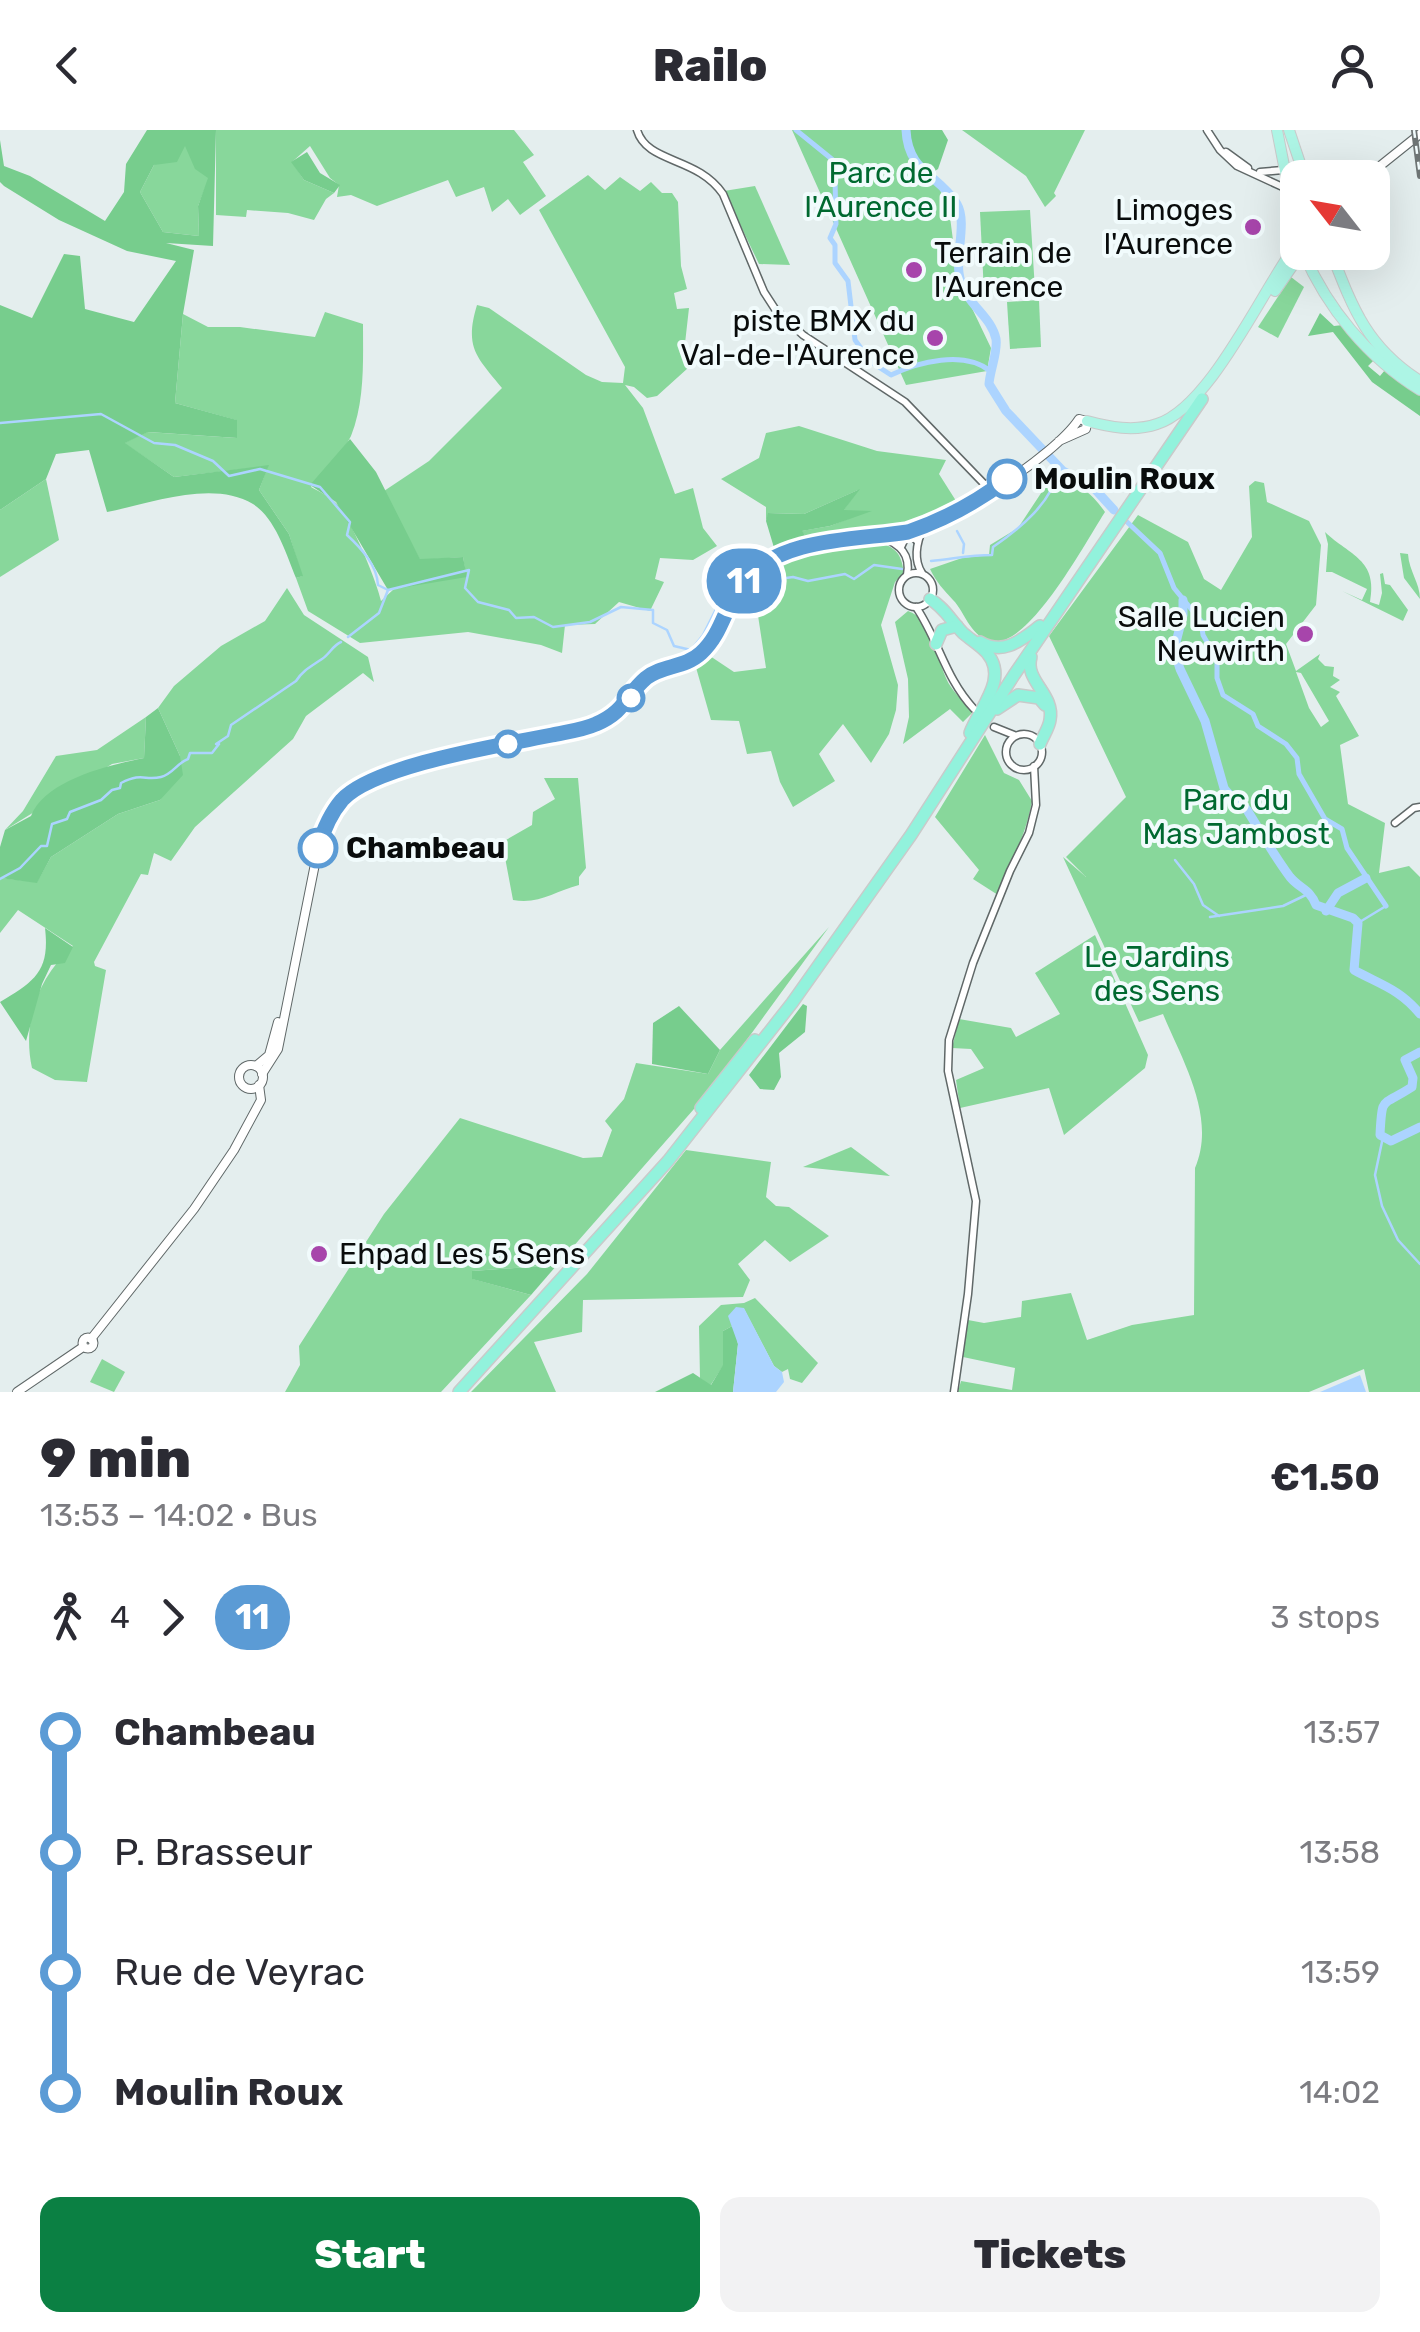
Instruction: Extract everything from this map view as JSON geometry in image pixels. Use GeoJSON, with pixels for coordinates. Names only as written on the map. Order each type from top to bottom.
{"type":"FeatureCollection","features":[{"type":"Feature","properties":{"kind":"highway"},"geometry":{"type":"LineString","coordinates":[[450,1392],[595,1235],[732,1070],[830,940],[1198,400]]}},
{"type":"Feature","properties":{"kind":"highway"},"geometry":{"type":"LineString","coordinates":[[930,598],[986,646],[1010,647],[1043,627]]}},
{"type":"Feature","properties":{"kind":"highway"},"geometry":{"type":"LineString","coordinates":[[930,598],[991,658],[995,670],[992,691],[970,733]]}},
{"type":"Feature","properties":{"kind":"highway"},"geometry":{"type":"LineString","coordinates":[[936,644],[942,630],[957,626]]}},
{"type":"Feature","properties":{"kind":"highway"},"geometry":{"type":"LineString","coordinates":[[459,1392],[612,1225],[739,1074],[856,915],[1043,627]]}},
{"type":"Feature","properties":{"kind":"highway"},"geometry":{"type":"LineString","coordinates":[[1036,740],[1051,719],[1050,709],[1028,666],[1043,627]]}},
{"type":"Feature","properties":{"kind":"highway"},"geometry":{"type":"LineString","coordinates":[[987,718],[1002,703],[1018,695],[1039,698],[1048,711],[1048,719],[1036,740]]}},
{"type":"Feature","properties":{"kind":"main road"},"geometry":{"type":"LineString","coordinates":[[1277,130],[1280,170]]}},
{"type":"Feature","properties":{"kind":"main road"},"geometry":{"type":"LineString","coordinates":[[1289,130],[1299,160]]}},
{"type":"Feature","properties":{"kind":"main road"},"geometry":{"type":"LineString","coordinates":[[1388,160],[1420,134]]}},
{"type":"Feature","properties":{"kind":"main road"},"geometry":{"type":"LineString","coordinates":[[1198,400],[1280,268]]}},
{"type":"Feature","properties":{"kind":"main road"},"geometry":{"type":"LineString","coordinates":[[17,1392],[84,1347],[91,1348],[91,1339],[194,1209],[234,1150],[258,1105],[254,1087],[259,1070],[278,1048],[319,844],[332,813],[356,789],[421,764],[594,726],[626,704],[646,678],[687,663],[702,652],[716,636],[744,580],[760,567],[805,547],[908,532],[957,513],[1082,425],[1155,425],[1198,400],[1290,270]]}},
{"type":"Feature","properties":{"kind":"main road"},"geometry":{"type":"LineString","coordinates":[[1312,270],[1330,303],[1382,362],[1420,390]]}},
{"type":"Feature","properties":{"kind":"main road"},"geometry":{"type":"LineString","coordinates":[[1320,287],[1339,272],[1357,318],[1369,336],[1388,358],[1420,381]]}},
{"type":"Feature","properties":{"kind":"main road"},"geometry":{"type":"LineString","coordinates":[[1330,303],[1347,292]]}},
{"type":"Feature","properties":{"kind":"main road"},"geometry":{"type":"LineString","coordinates":[[254,1087],[240,1083],[239,1074],[247,1066],[259,1070]]}},
{"type":"Feature","properties":{"kind":"street"},"geometry":{"type":"LineString","coordinates":[[637,130],[643,144],[713,180],[775,309],[803,335],[905,402],[991,492]]}},
{"type":"Feature","properties":{"kind":"street"},"geometry":{"type":"LineString","coordinates":[[1206,130],[1237,166],[1280,183]]}},
{"type":"Feature","properties":{"kind":"street"},"geometry":{"type":"LineString","coordinates":[[1217,145],[1252,170],[1278,167]]}},
{"type":"Feature","properties":{"kind":"street"},"geometry":{"type":"LineString","coordinates":[[924,526],[917,542],[918,568],[931,582],[928,625]]}},
{"type":"Feature","properties":{"kind":"street"},"geometry":{"type":"LineString","coordinates":[[901,547],[908,532],[917,542]]}},
{"type":"Feature","properties":{"kind":"street"},"geometry":{"type":"LineString","coordinates":[[881,536],[901,547],[907,558],[907,575],[900,583],[899,594],[904,603],[916,607],[928,625],[952,682],[974,709]]}},
{"type":"Feature","properties":{"kind":"street"},"geometry":{"type":"LineString","coordinates":[[907,575],[923,574]]}},
{"type":"Feature","properties":{"kind":"street"},"geometry":{"type":"LineString","coordinates":[[916,607],[930,598]]}},
{"type":"Feature","properties":{"kind":"street"},"geometry":{"type":"LineString","coordinates":[[954,1392],[960,1368],[976,1209],[948,1071],[948,1040],[973,962],[1029,834],[1036,805],[1034,766],[1042,754],[1036,740],[994,727],[1007,745],[1008,760],[1020,769],[1034,790]]}},
{"type":"Feature","properties":{"kind":"street"},"geometry":{"type":"LineString","coordinates":[[1007,745],[1015,736]]}},
{"type":"Feature","properties":{"kind":"street"},"geometry":{"type":"LineString","coordinates":[[1020,769],[1034,766]]}},
{"type":"Feature","properties":{"kind":"street"},"geometry":{"type":"LineString","coordinates":[[1395,822],[1420,807]]}},
{"type":"Feature","properties":{"kind":"green space"},"geometry":{"type":"Polygon","coordinates":[[[147,130],[216,130],[213,246],[166,243],[194,250],[183,314],[175,403],[237,420],[237,438],[148,432],[125,443],[174,477],[269,465],[259,490],[289,534],[303,576],[296,578],[268,519],[253,504],[237,497],[200,493],[107,512],[89,450],[56,454],[46,479],[0,510],[0,305],[32,318],[64,254],[80,256],[85,309],[134,322],[176,261],[127,251],[59,220],[4,186],[0,182],[0,140],[4,166],[30,176],[105,221],[124,192],[126,164],[147,130]],[[185,146],[177,162],[154,165],[140,192],[163,232],[199,236],[198,206],[208,178],[195,169],[185,146]]]}},
{"type":"Feature","properties":{"kind":"green space"},"geometry":{"type":"Polygon","coordinates":[[[216,130],[514,130],[534,155],[523,162],[546,196],[520,215],[508,199],[492,212],[484,187],[456,197],[448,180],[377,206],[351,195],[337,197],[339,185],[330,178],[310,146],[292,162],[304,180],[334,193],[314,220],[288,213],[247,210],[246,217],[216,215],[216,130]]]}},
{"type":"Feature","properties":{"kind":"green space","name":"Parc de l'Aurence II"},"geometry":{"type":"Polygon","coordinates":[[[792,130],[939,130],[933,170],[950,217],[958,279],[991,348],[987,371],[906,385],[792,130]]]}},
{"type":"Feature","properties":{"kind":"green space"},"geometry":{"type":"Polygon","coordinates":[[[904,130],[942,130],[948,140],[938,169],[921,180],[911,158],[904,130]]]}},
{"type":"Feature","properties":{"kind":"green space"},"geometry":{"type":"Polygon","coordinates":[[[962,130],[1085,130],[1054,193],[1056,196],[1045,207],[1026,176],[962,130]]]}},
{"type":"Feature","properties":{"kind":"green space"},"geometry":{"type":"Polygon","coordinates":[[[185,145],[209,178],[198,206],[199,236],[163,232],[140,192],[154,165],[185,145]]]}},
{"type":"Feature","properties":{"kind":"green space"},"geometry":{"type":"Polygon","coordinates":[[[307,152],[320,173],[340,185],[334,193],[304,180],[291,162],[307,152]]]}},
{"type":"Feature","properties":{"kind":"green space"},"geometry":{"type":"Polygon","coordinates":[[[588,175],[605,190],[620,177],[640,191],[651,182],[662,193],[672,193],[678,202],[681,266],[687,289],[674,293],[677,309],[689,308],[683,361],[688,368],[657,396],[647,398],[625,385],[643,408],[675,494],[693,488],[703,528],[717,546],[693,560],[660,558],[655,579],[664,582],[650,611],[619,602],[595,624],[565,625],[562,653],[541,645],[468,632],[360,643],[308,611],[296,578],[302,576],[289,534],[259,490],[268,466],[174,477],[124,443],[147,432],[237,438],[236,420],[175,403],[183,314],[208,327],[315,337],[325,312],[363,324],[362,381],[356,423],[347,443],[311,487],[344,513],[381,601],[395,588],[466,576],[463,557],[420,560],[384,491],[429,461],[502,388],[475,351],[472,332],[477,305],[489,308],[586,375],[602,382],[623,383],[625,367],[539,210],[588,175]]]}},
{"type":"Feature","properties":{"kind":"green space"},"geometry":{"type":"Polygon","coordinates":[[[755,186],[790,265],[759,264],[724,191],[755,186]]]}},
{"type":"Feature","properties":{"kind":"green space"},"geometry":{"type":"Polygon","coordinates":[[[1030,210],[1035,290],[984,293],[980,212],[1030,210]]]}},
{"type":"Feature","properties":{"kind":"green space"},"geometry":{"type":"Polygon","coordinates":[[[1291,277],[1304,287],[1278,338],[1258,327],[1291,277]]]}},
{"type":"Feature","properties":{"kind":"green space","name":"Terrain de l'Aurence"},"geometry":{"type":"Polygon","coordinates":[[[1039,300],[1041,347],[1010,349],[1007,302],[1039,300]]]}},
{"type":"Feature","properties":{"kind":"green space"},"geometry":{"type":"Polygon","coordinates":[[[1320,313],[1334,326],[1343,325],[1374,360],[1368,366],[1380,376],[1385,370],[1420,395],[1420,416],[1372,382],[1333,332],[1308,336],[1320,313]]]}},
{"type":"Feature","properties":{"kind":"green space"},"geometry":{"type":"Polygon","coordinates":[[[799,426],[877,451],[946,460],[939,474],[958,504],[909,525],[803,541],[805,535],[801,531],[830,526],[868,511],[843,511],[858,490],[804,514],[769,513],[766,521],[766,507],[721,479],[759,458],[766,433],[799,426]]]}},
{"type":"Feature","properties":{"kind":"green space"},"geometry":{"type":"Polygon","coordinates":[[[350,439],[376,472],[420,559],[463,557],[467,577],[388,590],[336,502],[310,485],[350,439]]]}},
{"type":"Feature","properties":{"kind":"green space"},"geometry":{"type":"Polygon","coordinates":[[[1051,478],[1082,488],[1105,512],[1037,613],[1004,640],[989,641],[972,628],[930,569],[962,558],[989,555],[990,545],[1018,528],[1051,478]]]}},
{"type":"Feature","properties":{"kind":"green space"},"geometry":{"type":"Polygon","coordinates":[[[46,479],[59,540],[0,577],[0,510],[46,479]]]}},
{"type":"Feature","properties":{"kind":"green space"},"geometry":{"type":"Polygon","coordinates":[[[1255,481],[1264,483],[1267,502],[1309,521],[1321,545],[1316,605],[1286,644],[1296,671],[1320,654],[1318,659],[1325,666],[1334,667],[1333,676],[1340,680],[1330,687],[1340,692],[1336,696],[1359,736],[1340,745],[1348,804],[1385,823],[1379,873],[1409,866],[1420,877],[1420,1392],[1369,1392],[1364,1369],[1309,1392],[958,1392],[961,1381],[1012,1390],[1015,1368],[963,1357],[968,1320],[984,1323],[1021,1317],[1022,1301],[1071,1293],[1087,1340],[1132,1325],[1194,1315],[1195,1168],[1201,1149],[1200,1109],[1163,1014],[1139,1022],[1063,857],[1086,877],[1066,857],[1126,797],[1049,636],[1138,515],[1188,542],[1204,579],[1221,590],[1252,537],[1249,486],[1255,481]],[[1296,672],[1309,708],[1321,727],[1329,721],[1301,673],[1296,672]]]}},
{"type":"Feature","properties":{"kind":"green space"},"geometry":{"type":"Polygon","coordinates":[[[860,489],[844,510],[872,511],[802,531],[803,541],[775,551],[766,521],[768,513],[804,514],[860,489]]]}},
{"type":"Feature","properties":{"kind":"green space"},"geometry":{"type":"Polygon","coordinates":[[[1325,532],[1366,567],[1370,602],[1379,605],[1383,573],[1385,584],[1390,585],[1408,610],[1403,621],[1342,591],[1362,600],[1367,589],[1326,572],[1325,532]]]}},
{"type":"Feature","properties":{"kind":"green space"},"geometry":{"type":"Polygon","coordinates":[[[876,541],[896,552],[904,573],[895,582],[881,625],[898,685],[889,734],[871,763],[843,724],[819,754],[835,781],[793,807],[771,751],[747,754],[739,721],[711,720],[695,664],[707,654],[734,672],[766,668],[759,600],[751,581],[795,557],[876,541]]]}},
{"type":"Feature","properties":{"kind":"green space"},"geometry":{"type":"Polygon","coordinates":[[[1400,553],[1408,554],[1420,599],[1404,578],[1400,553]]]}},
{"type":"Feature","properties":{"kind":"green space"},"geometry":{"type":"Polygon","coordinates":[[[287,588],[304,615],[368,657],[374,682],[363,673],[306,716],[293,739],[195,827],[171,861],[154,853],[148,875],[141,874],[94,962],[106,970],[87,1082],[55,1080],[32,1068],[31,1017],[50,972],[73,946],[18,910],[0,933],[0,878],[37,882],[51,857],[118,814],[160,800],[180,756],[158,708],[174,686],[221,646],[265,621],[287,588]]]}},
{"type":"Feature","properties":{"kind":"green space"},"geometry":{"type":"Polygon","coordinates":[[[908,611],[924,623],[946,678],[973,712],[963,722],[950,709],[903,744],[909,717],[908,679],[895,622],[908,611]]]}},
{"type":"Feature","properties":{"kind":"green space"},"geometry":{"type":"Polygon","coordinates":[[[158,708],[180,756],[183,775],[160,800],[118,814],[51,857],[37,883],[0,878],[0,847],[5,830],[31,816],[38,803],[64,784],[97,770],[144,758],[146,717],[158,708]]]}},
{"type":"Feature","properties":{"kind":"green space"},"geometry":{"type":"Polygon","coordinates":[[[146,717],[144,758],[112,764],[5,830],[23,811],[56,756],[97,750],[146,717]]]}},
{"type":"Feature","properties":{"kind":"green space"},"geometry":{"type":"Polygon","coordinates":[[[985,735],[1004,773],[1019,780],[1032,801],[1022,838],[998,895],[973,879],[979,870],[935,817],[985,735]]]}},
{"type":"Feature","properties":{"kind":"green space"},"geometry":{"type":"Polygon","coordinates":[[[544,778],[578,778],[586,868],[579,877],[579,885],[539,899],[513,900],[503,847],[506,840],[532,825],[533,812],[555,799],[544,778]]]}},
{"type":"Feature","properties":{"kind":"green space"},"geometry":{"type":"Polygon","coordinates":[[[829,927],[708,1093],[557,1265],[472,1271],[473,1279],[531,1295],[441,1392],[285,1392],[300,1365],[299,1346],[384,1214],[460,1118],[583,1158],[602,1157],[612,1130],[605,1121],[624,1099],[636,1063],[708,1074],[720,1050],[829,927]]]}},
{"type":"Feature","properties":{"kind":"green space"},"geometry":{"type":"Polygon","coordinates":[[[45,928],[73,947],[65,963],[51,965],[26,1041],[0,1002],[38,973],[45,955],[45,928]]]}},
{"type":"Feature","properties":{"kind":"green space"},"geometry":{"type":"Polygon","coordinates":[[[1095,935],[1148,1055],[1145,1068],[1064,1135],[1049,1088],[960,1108],[956,1080],[984,1068],[971,1049],[952,1048],[959,1019],[1011,1028],[1016,1037],[1060,1014],[1035,973],[1095,935]]]}},
{"type":"Feature","properties":{"kind":"green space"},"geometry":{"type":"Polygon","coordinates":[[[803,1004],[807,1006],[805,1032],[779,1053],[781,1077],[774,1090],[760,1089],[749,1075],[803,1004]]]}},
{"type":"Feature","properties":{"kind":"green space"},"geometry":{"type":"Polygon","coordinates":[[[679,1006],[720,1050],[708,1074],[652,1064],[653,1023],[679,1006]]]}},
{"type":"Feature","properties":{"kind":"green space"},"geometry":{"type":"Polygon","coordinates":[[[851,1147],[890,1176],[803,1167],[851,1147]]]}},
{"type":"Feature","properties":{"kind":"green space"},"geometry":{"type":"Polygon","coordinates":[[[686,1150],[771,1162],[766,1197],[776,1206],[789,1207],[829,1236],[790,1262],[765,1240],[738,1264],[750,1280],[743,1297],[583,1300],[582,1332],[534,1342],[556,1392],[471,1392],[587,1274],[686,1150]]]}},
{"type":"Feature","properties":{"kind":"green space"},"geometry":{"type":"Polygon","coordinates":[[[557,1265],[531,1295],[472,1279],[472,1271],[557,1265]]]}},
{"type":"Feature","properties":{"kind":"green space"},"geometry":{"type":"Polygon","coordinates":[[[755,1298],[818,1363],[802,1383],[790,1379],[788,1369],[782,1372],[774,1366],[744,1309],[734,1325],[723,1331],[723,1366],[710,1386],[700,1378],[699,1326],[721,1305],[755,1298]]]}},
{"type":"Feature","properties":{"kind":"green space"},"geometry":{"type":"Polygon","coordinates":[[[734,1325],[738,1344],[733,1392],[655,1392],[693,1373],[711,1385],[723,1365],[723,1331],[734,1325]]]}},
{"type":"Feature","properties":{"kind":"green space"},"geometry":{"type":"Polygon","coordinates":[[[102,1359],[125,1372],[114,1392],[90,1382],[102,1359]]]}},
{"type":"Feature","properties":{"kind":"water"},"geometry":{"type":"Polygon","coordinates":[[[736,1307],[744,1308],[774,1366],[782,1372],[784,1382],[776,1392],[733,1392],[738,1344],[728,1316],[736,1307]]]}},
{"type":"Feature","properties":{"kind":"water"},"geometry":{"type":"Polygon","coordinates":[[[1360,1375],[1366,1392],[1320,1392],[1360,1375]]]}},
{"type":"Feature","properties":{"kind":"waterway"},"geometry":{"type":"LineString","coordinates":[[796,130],[833,160],[839,173],[835,179],[836,224],[830,238],[835,245],[835,263],[848,281],[855,340],[871,362],[891,375],[941,360],[967,361],[990,371]]}},
{"type":"Feature","properties":{"kind":"waterway"},"geometry":{"type":"LineString","coordinates":[[906,130],[912,155],[950,194],[960,211],[958,265],[962,284],[996,339],[989,384],[1006,411],[1063,471],[1092,486],[1114,510]]}},
{"type":"Feature","properties":{"kind":"waterway"},"geometry":{"type":"LineString","coordinates":[[0,423],[101,414],[154,443],[175,445],[213,461],[229,476],[260,469],[320,487],[350,522],[347,535],[363,551],[378,585],[388,590],[469,570],[465,588],[478,602],[509,610],[516,618],[534,617],[553,627],[590,622],[621,607],[653,610],[653,623],[667,630],[674,646],[691,650],[703,635],[728,585],[734,584]]}},
{"type":"Feature","properties":{"kind":"waterway"},"geometry":{"type":"LineString","coordinates":[[931,561],[992,555],[993,547],[1042,503],[1060,468]]}},
{"type":"Feature","properties":{"kind":"waterway"},"geometry":{"type":"LineString","coordinates":[[1126,521],[1160,553],[1174,588],[1201,621],[1203,635],[1217,660],[1217,678],[1223,695],[1253,714],[1258,726],[1286,744],[1297,758],[1299,774],[1325,819],[1342,829],[1347,848],[1386,906]]}},
{"type":"Feature","properties":{"kind":"waterway"},"geometry":{"type":"LineString","coordinates":[[957,531],[964,544],[963,553]]}},
{"type":"Feature","properties":{"kind":"waterway"},"geometry":{"type":"LineString","coordinates":[[751,583],[793,577],[808,581],[845,574],[854,579],[874,565],[902,569]]}},
{"type":"Feature","properties":{"kind":"waterway"},"geometry":{"type":"LineString","coordinates":[[348,637],[379,613],[388,590]]}},
{"type":"Feature","properties":{"kind":"waterway"},"geometry":{"type":"LineString","coordinates":[[1183,600],[1174,650],[1205,721],[1224,788],[1245,807],[1284,869],[1316,905],[1358,923],[1354,970],[1397,993],[1420,1014]]}},
{"type":"Feature","properties":{"kind":"waterway"},"geometry":{"type":"LineString","coordinates":[[0,879],[20,868],[41,846],[47,846],[52,824],[67,819],[70,812],[101,800],[128,780],[165,776],[188,759],[190,753],[212,753],[216,744],[228,736],[231,725],[296,681],[341,642]]}},
{"type":"Feature","properties":{"kind":"waterway"},"geometry":{"type":"LineString","coordinates":[[1175,860],[1194,884],[1203,905],[1219,916]]}},
{"type":"Feature","properties":{"kind":"waterway"},"geometry":{"type":"LineString","coordinates":[[1326,911],[1338,893],[1366,878]]}},
{"type":"Feature","properties":{"kind":"waterway"},"geometry":{"type":"LineString","coordinates":[[1210,917],[1283,906],[1310,893]]}},
{"type":"Feature","properties":{"kind":"waterway"},"geometry":{"type":"LineString","coordinates":[[1358,923],[1386,906]]}},
{"type":"Feature","properties":{"kind":"waterway"},"geometry":{"type":"LineString","coordinates":[[1420,1052],[1405,1060],[1413,1078],[1412,1087],[1385,1104],[1380,1135],[1391,1141],[1420,1127]]}},
{"type":"Feature","properties":{"kind":"waterway"},"geometry":{"type":"LineString","coordinates":[[1383,1137],[1375,1175],[1382,1206],[1398,1240],[1420,1264]]}},
{"type":"Feature","properties":{"kind":"railway"},"geometry":{"type":"LineString","coordinates":[[1414,130],[1420,176]]}},
{"type":"Feature","properties":{"kind":"bus line","name":"11"},"geometry":{"type":"LineString","coordinates":[[318,848],[332,813],[343,799],[370,782],[460,754],[594,726],[614,714],[646,678],[687,663],[710,645],[744,580],[782,555],[805,547],[908,532],[969,507],[1007,479]]}},
{"type":"Feature","properties":{"kind":"place","name":"Limoges l'Aurence"},"geometry":{"type":"Point","coordinates":[1253,227]}},
{"type":"Feature","properties":{"kind":"place","name":"Terrain de l'Aurence"},"geometry":{"type":"Point","coordinates":[914,270]}},
{"type":"Feature","properties":{"kind":"place","name":"piste BMX du Val-de-l'Aurence"},"geometry":{"type":"Point","coordinates":[935,338]}},
{"type":"Feature","properties":{"kind":"place","name":"Moulin Roux"},"geometry":{"type":"Point","coordinates":[1007,479]}},
{"type":"Feature","properties":{"kind":"place","name":"Salle Lucien Neuwirth"},"geometry":{"type":"Point","coordinates":[1305,634]}},
{"type":"Feature","properties":{"kind":"place","name":"Chambeau"},"geometry":{"type":"Point","coordinates":[318,848]}},
{"type":"Feature","properties":{"kind":"place","name":"Ehpad Les 5 Sens"},"geometry":{"type":"Point","coordinates":[319,1254]}},
{"type":"Feature","properties":{"kind":"park label","name":"Parc du Mas Jambost"},"geometry":{"type":"Point","coordinates":[1236,817]}},
{"type":"Feature","properties":{"kind":"park label","name":"Le Jardins des Sens"},"geometry":{"type":"Point","coordinates":[1157,974]}}]}
